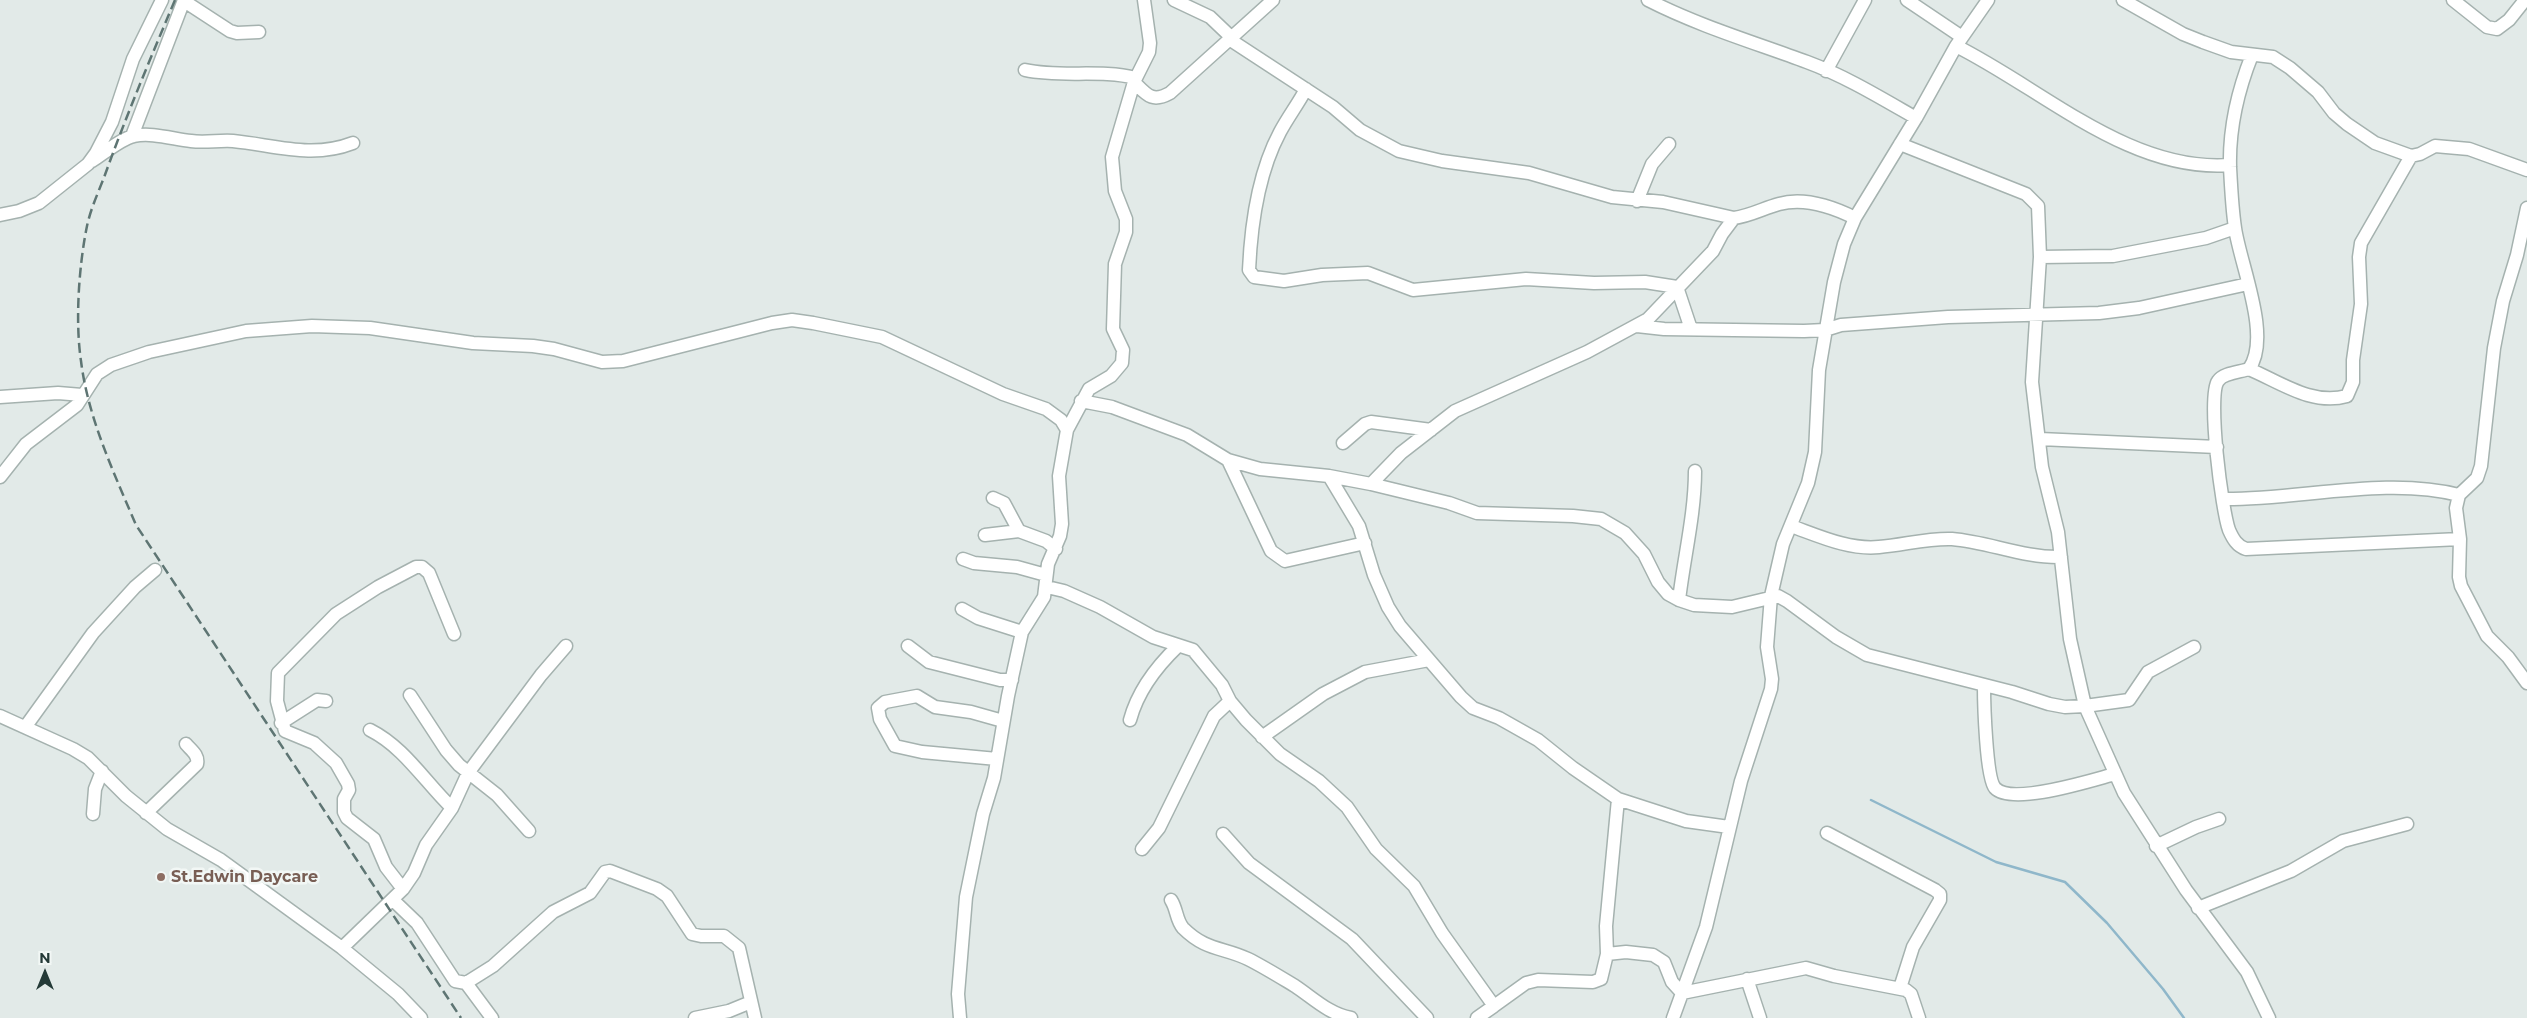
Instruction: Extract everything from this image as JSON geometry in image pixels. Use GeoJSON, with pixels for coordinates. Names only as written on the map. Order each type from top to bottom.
{"type":"FeatureCollection","features":[{"type":"Feature","properties":{"kind":"street"},"geometry":{"type":"LineString","coordinates":[[88,164],[112,122],[133,59],[162,0]]}},
{"type":"Feature","properties":{"kind":"street"},"geometry":{"type":"LineString","coordinates":[[132,136],[184,0],[237,34],[259,32]]}},
{"type":"Feature","properties":{"kind":"street"},"geometry":{"type":"LineString","coordinates":[[960,1018],[958,986],[966,897],[983,814],[994,778],[1022,632],[1044,597],[1048,564],[1056,549],[1062,524],[1060,476],[1067,430],[1088,389],[1112,376],[1122,363],[1123,350],[1113,329],[1115,264],[1126,232],[1126,219],[1115,191],[1112,157],[1135,80],[1149,52],[1144,0]]}},
{"type":"Feature","properties":{"kind":"street"},"geometry":{"type":"LineString","coordinates":[[1174,0],[1210,17],[1230,38],[1360,130],[1399,151],[1442,161],[1529,174],[1612,197],[1637,201],[1663,202],[1734,218],[1746,216],[1781,203],[1798,202],[1831,207],[1855,218]]}},
{"type":"Feature","properties":{"kind":"street"},"geometry":{"type":"LineString","coordinates":[[1025,70],[1067,75],[1118,74],[1135,80],[1152,98],[1160,99],[1170,93],[1274,0]]}},
{"type":"Feature","properties":{"kind":"street"},"geometry":{"type":"LineString","coordinates":[[1648,0],[1681,17],[1826,71],[1916,118]]}},
{"type":"Feature","properties":{"kind":"street"},"geometry":{"type":"LineString","coordinates":[[1826,71],[1865,0]]}},
{"type":"Feature","properties":{"kind":"street"},"geometry":{"type":"LineString","coordinates":[[1908,0],[1959,42],[2092,128],[2171,160],[2208,167],[2230,165]]}},
{"type":"Feature","properties":{"kind":"street"},"geometry":{"type":"LineString","coordinates":[[1673,1018],[1706,927],[1729,826],[1752,743],[1771,689],[1772,679],[1767,647],[1771,596],[1783,544],[1808,483],[1814,452],[1819,370],[1836,273],[1855,218],[1916,118],[1959,42],[1988,0]]}},
{"type":"Feature","properties":{"kind":"street"},"geometry":{"type":"LineString","coordinates":[[2124,0],[2183,34],[2231,52],[2273,57],[2290,68],[2318,92],[2334,113],[2347,124],[2375,143],[2411,156],[2420,154],[2435,146],[2460,147],[2482,152],[2527,170]]}},
{"type":"Feature","properties":{"kind":"street"},"geometry":{"type":"LineString","coordinates":[[2453,0],[2487,27],[2497,29],[2509,20],[2525,0]]}},
{"type":"Feature","properties":{"kind":"street"},"geometry":{"type":"LineString","coordinates":[[2249,369],[2257,354],[2254,302],[2235,228],[2230,165],[2239,90],[2252,55]]}},
{"type":"Feature","properties":{"kind":"street"},"geometry":{"type":"LineString","coordinates":[[1306,90],[1279,133],[1262,179],[1249,252],[1248,270],[1254,277],[1284,281],[1322,275],[1368,273],[1413,290],[1526,279],[1594,283],[1645,282],[1677,287]]}},
{"type":"Feature","properties":{"kind":"street"},"geometry":{"type":"LineString","coordinates":[[0,215],[19,211],[38,203],[88,164],[132,136],[142,135],[200,143],[230,141],[282,150],[333,148],[354,143]]}},
{"type":"Feature","properties":{"kind":"street"},"geometry":{"type":"LineString","coordinates":[[1637,201],[1652,164],[1669,144]]}},
{"type":"Feature","properties":{"kind":"street"},"geometry":{"type":"LineString","coordinates":[[1900,144],[1988,177],[2034,199],[2038,206],[2040,257],[2032,382],[2042,467],[2058,532],[2070,639],[2085,706],[2115,774],[2156,846],[2198,908],[2247,972],[2269,1018]]}},
{"type":"Feature","properties":{"kind":"street"},"geometry":{"type":"LineString","coordinates":[[2411,156],[2361,243],[2359,257],[2361,304],[2357,316],[2353,382],[2347,396],[2336,398],[2306,395],[2249,369],[2218,380],[2215,386],[2214,418],[2223,499],[2229,531],[2238,546],[2246,549],[2460,539]]}},
{"type":"Feature","properties":{"kind":"street"},"geometry":{"type":"LineString","coordinates":[[2527,208],[2521,237],[2502,301],[2494,348],[2481,466],[2477,478],[2459,495],[2456,508],[2460,539],[2458,559],[2461,586],[2486,636],[2508,657],[2527,683]]}},
{"type":"Feature","properties":{"kind":"street"},"geometry":{"type":"LineString","coordinates":[[1371,484],[1401,452],[1454,411],[1588,352],[1637,326],[1656,312],[1677,287],[1713,251],[1722,234],[1734,218]]}},
{"type":"Feature","properties":{"kind":"street"},"geometry":{"type":"LineString","coordinates":[[2040,257],[2113,256],[2206,238],[2235,228]]}},
{"type":"Feature","properties":{"kind":"street"},"geometry":{"type":"LineString","coordinates":[[1637,326],[1691,329],[1825,330],[1841,324],[2036,314],[2099,313],[2139,308],[2248,284]]}},
{"type":"Feature","properties":{"kind":"street"},"geometry":{"type":"LineString","coordinates":[[1677,287],[1691,329]]}},
{"type":"Feature","properties":{"kind":"street"},"geometry":{"type":"LineString","coordinates":[[0,477],[26,444],[77,405],[97,374],[111,365],[149,352],[229,334],[286,327],[370,328],[474,343],[533,346],[554,349],[602,362],[623,362],[753,327],[792,320],[882,337],[1003,394],[1046,408],[1061,420],[1067,430]]}},
{"type":"Feature","properties":{"kind":"street"},"geometry":{"type":"LineString","coordinates":[[0,397],[58,393],[82,395]]}},
{"type":"Feature","properties":{"kind":"street"},"geometry":{"type":"LineString","coordinates":[[1081,401],[1112,407],[1187,435],[1228,460],[1280,472],[1329,476],[1371,484],[1442,501],[1477,513],[1573,516],[1611,523],[1625,533],[1644,554],[1658,582],[1668,594],[1679,600],[1694,605],[1732,607],[1749,604],[1771,596],[1787,600],[1836,637],[1867,656],[1908,667],[1934,671],[2049,704],[2065,707],[2129,700],[2148,672],[2194,646]]}},
{"type":"Feature","properties":{"kind":"street"},"geometry":{"type":"LineString","coordinates":[[1343,443],[1365,424],[1371,422],[1431,430]]}},
{"type":"Feature","properties":{"kind":"street"},"geometry":{"type":"LineString","coordinates":[[2040,439],[2217,447]]}},
{"type":"Feature","properties":{"kind":"street"},"geometry":{"type":"LineString","coordinates":[[1228,460],[1271,550],[1285,561],[1364,543]]}},
{"type":"Feature","properties":{"kind":"street"},"geometry":{"type":"LineString","coordinates":[[1679,600],[1681,580],[1688,554],[1695,471]]}},
{"type":"Feature","properties":{"kind":"street"},"geometry":{"type":"LineString","coordinates":[[1329,476],[1349,506],[1388,608],[1400,626],[1461,698],[1474,708],[1499,718],[1538,740],[1618,799],[1686,820],[1729,826]]}},
{"type":"Feature","properties":{"kind":"street"},"geometry":{"type":"LineString","coordinates":[[2223,499],[2386,489],[2444,491],[2459,495]]}},
{"type":"Feature","properties":{"kind":"street"},"geometry":{"type":"LineString","coordinates":[[993,498],[1004,504],[1019,531]]}},
{"type":"Feature","properties":{"kind":"street"},"geometry":{"type":"LineString","coordinates":[[1791,526],[1854,546],[1880,547],[1913,541],[1952,539],[2030,556],[2061,558]]}},
{"type":"Feature","properties":{"kind":"street"},"geometry":{"type":"LineString","coordinates":[[986,535],[1019,531],[1046,541],[1056,549]]}},
{"type":"Feature","properties":{"kind":"street"},"geometry":{"type":"LineString","coordinates":[[963,559],[974,563],[1017,567],[1100,607],[1146,634],[1193,650],[1222,685],[1230,701],[1262,736],[1280,754],[1304,773],[1319,781],[1347,807],[1376,849],[1414,886],[1442,933],[1494,1006]]}},
{"type":"Feature","properties":{"kind":"street"},"geometry":{"type":"LineString","coordinates":[[403,889],[386,867],[374,839],[347,818],[344,804],[348,784],[336,763],[314,742],[285,731],[281,723],[276,685],[278,673],[336,614],[404,572],[416,567],[425,568],[454,634]]}},
{"type":"Feature","properties":{"kind":"street"},"geometry":{"type":"LineString","coordinates":[[26,726],[93,633],[130,592],[155,570]]}},
{"type":"Feature","properties":{"kind":"street"},"geometry":{"type":"LineString","coordinates":[[962,610],[978,618],[1022,632]]}},
{"type":"Feature","properties":{"kind":"street"},"geometry":{"type":"LineString","coordinates":[[342,948],[403,889],[414,873],[426,845],[452,808],[468,773],[541,675],[566,646]]}},
{"type":"Feature","properties":{"kind":"street"},"geometry":{"type":"LineString","coordinates":[[908,646],[929,662],[1000,680],[1012,680]]}},
{"type":"Feature","properties":{"kind":"street"},"geometry":{"type":"LineString","coordinates":[[1130,720],[1134,704],[1151,675],[1178,646]]}},
{"type":"Feature","properties":{"kind":"street"},"geometry":{"type":"LineString","coordinates":[[1262,736],[1323,694],[1365,672],[1429,660]]}},
{"type":"Feature","properties":{"kind":"street"},"geometry":{"type":"LineString","coordinates":[[1984,686],[1984,713],[1989,762],[1993,785],[1996,790],[2016,795],[2053,789],[2115,774]]}},
{"type":"Feature","properties":{"kind":"street"},"geometry":{"type":"LineString","coordinates":[[410,695],[446,750],[468,773],[497,795],[529,830]]}},
{"type":"Feature","properties":{"kind":"street"},"geometry":{"type":"LineString","coordinates":[[997,759],[922,752],[895,746],[890,740],[878,708],[885,702],[916,696],[935,707],[970,712],[1004,721]]}},
{"type":"Feature","properties":{"kind":"street"},"geometry":{"type":"LineString","coordinates":[[281,723],[317,700],[326,701]]}},
{"type":"Feature","properties":{"kind":"street"},"geometry":{"type":"LineString","coordinates":[[1142,849],[1158,828],[1214,716],[1230,701]]}},
{"type":"Feature","properties":{"kind":"street"},"geometry":{"type":"LineString","coordinates":[[0,716],[26,726],[73,749],[102,771],[114,785],[167,829],[221,860],[342,948],[414,1015]]}},
{"type":"Feature","properties":{"kind":"street"},"geometry":{"type":"LineString","coordinates":[[370,730],[381,735],[409,760],[430,786],[452,808]]}},
{"type":"Feature","properties":{"kind":"street"},"geometry":{"type":"LineString","coordinates":[[146,813],[197,764],[193,751],[186,744]]}},
{"type":"Feature","properties":{"kind":"street"},"geometry":{"type":"LineString","coordinates":[[93,814],[95,788],[102,771]]}},
{"type":"Feature","properties":{"kind":"street"},"geometry":{"type":"LineString","coordinates":[[1477,1018],[1526,983],[1538,980],[1594,982],[1601,979],[1606,954],[1606,926],[1618,799]]}},
{"type":"Feature","properties":{"kind":"street"},"geometry":{"type":"LineString","coordinates":[[2156,846],[2196,827],[2219,819]]}},
{"type":"Feature","properties":{"kind":"street"},"geometry":{"type":"LineString","coordinates":[[2198,908],[2291,871],[2343,841],[2407,824]]}},
{"type":"Feature","properties":{"kind":"street"},"geometry":{"type":"LineString","coordinates":[[1827,833],[1940,894],[1940,900],[1913,947],[1900,988]]}},
{"type":"Feature","properties":{"kind":"street"},"geometry":{"type":"LineString","coordinates":[[1223,834],[1249,863],[1352,939],[1427,1018]]}},
{"type":"Feature","properties":{"kind":"street"},"geometry":{"type":"LineString","coordinates":[[393,900],[417,923],[455,981],[466,983],[493,966],[553,912],[590,893],[601,876],[610,871],[657,889],[667,896],[692,934],[724,936],[739,948],[755,1018]]}},
{"type":"Feature","properties":{"kind":"street"},"geometry":{"type":"LineString","coordinates":[[1171,900],[1176,907],[1183,928],[1206,945],[1248,959],[1295,986],[1335,1014],[1351,1018]]}},
{"type":"Feature","properties":{"kind":"street"},"geometry":{"type":"LineString","coordinates":[[1606,954],[1626,952],[1653,955],[1664,962],[1672,982],[1682,993]]}},
{"type":"Feature","properties":{"kind":"street"},"geometry":{"type":"LineString","coordinates":[[1682,993],[1806,968],[1834,976],[1900,988],[1911,994],[1919,1018]]}},
{"type":"Feature","properties":{"kind":"street"},"geometry":{"type":"LineString","coordinates":[[1746,980],[1760,1018]]}},
{"type":"Feature","properties":{"kind":"street"},"geometry":{"type":"LineString","coordinates":[[466,983],[492,1018]]}},
{"type":"Feature","properties":{"kind":"street"},"geometry":{"type":"LineString","coordinates":[[696,1018],[729,1011],[751,1002]]}},
{"type":"Feature","properties":{"kind":"waterway"},"geometry":{"type":"LineString","coordinates":[[1871,800],[1996,862],[2065,882],[2107,923],[2163,989],[2184,1018]]}},
{"type":"Feature","properties":{"kind":"railway"},"geometry":{"type":"LineString","coordinates":[[175,0],[122,129],[87,226],[80,275],[78,329],[84,382],[89,403],[103,445],[136,525],[461,1018]]}},
{"type":"Feature","properties":{"kind":"place","name":"St.Edwin Daycare"},"geometry":{"type":"Point","coordinates":[161,877]}}]}
